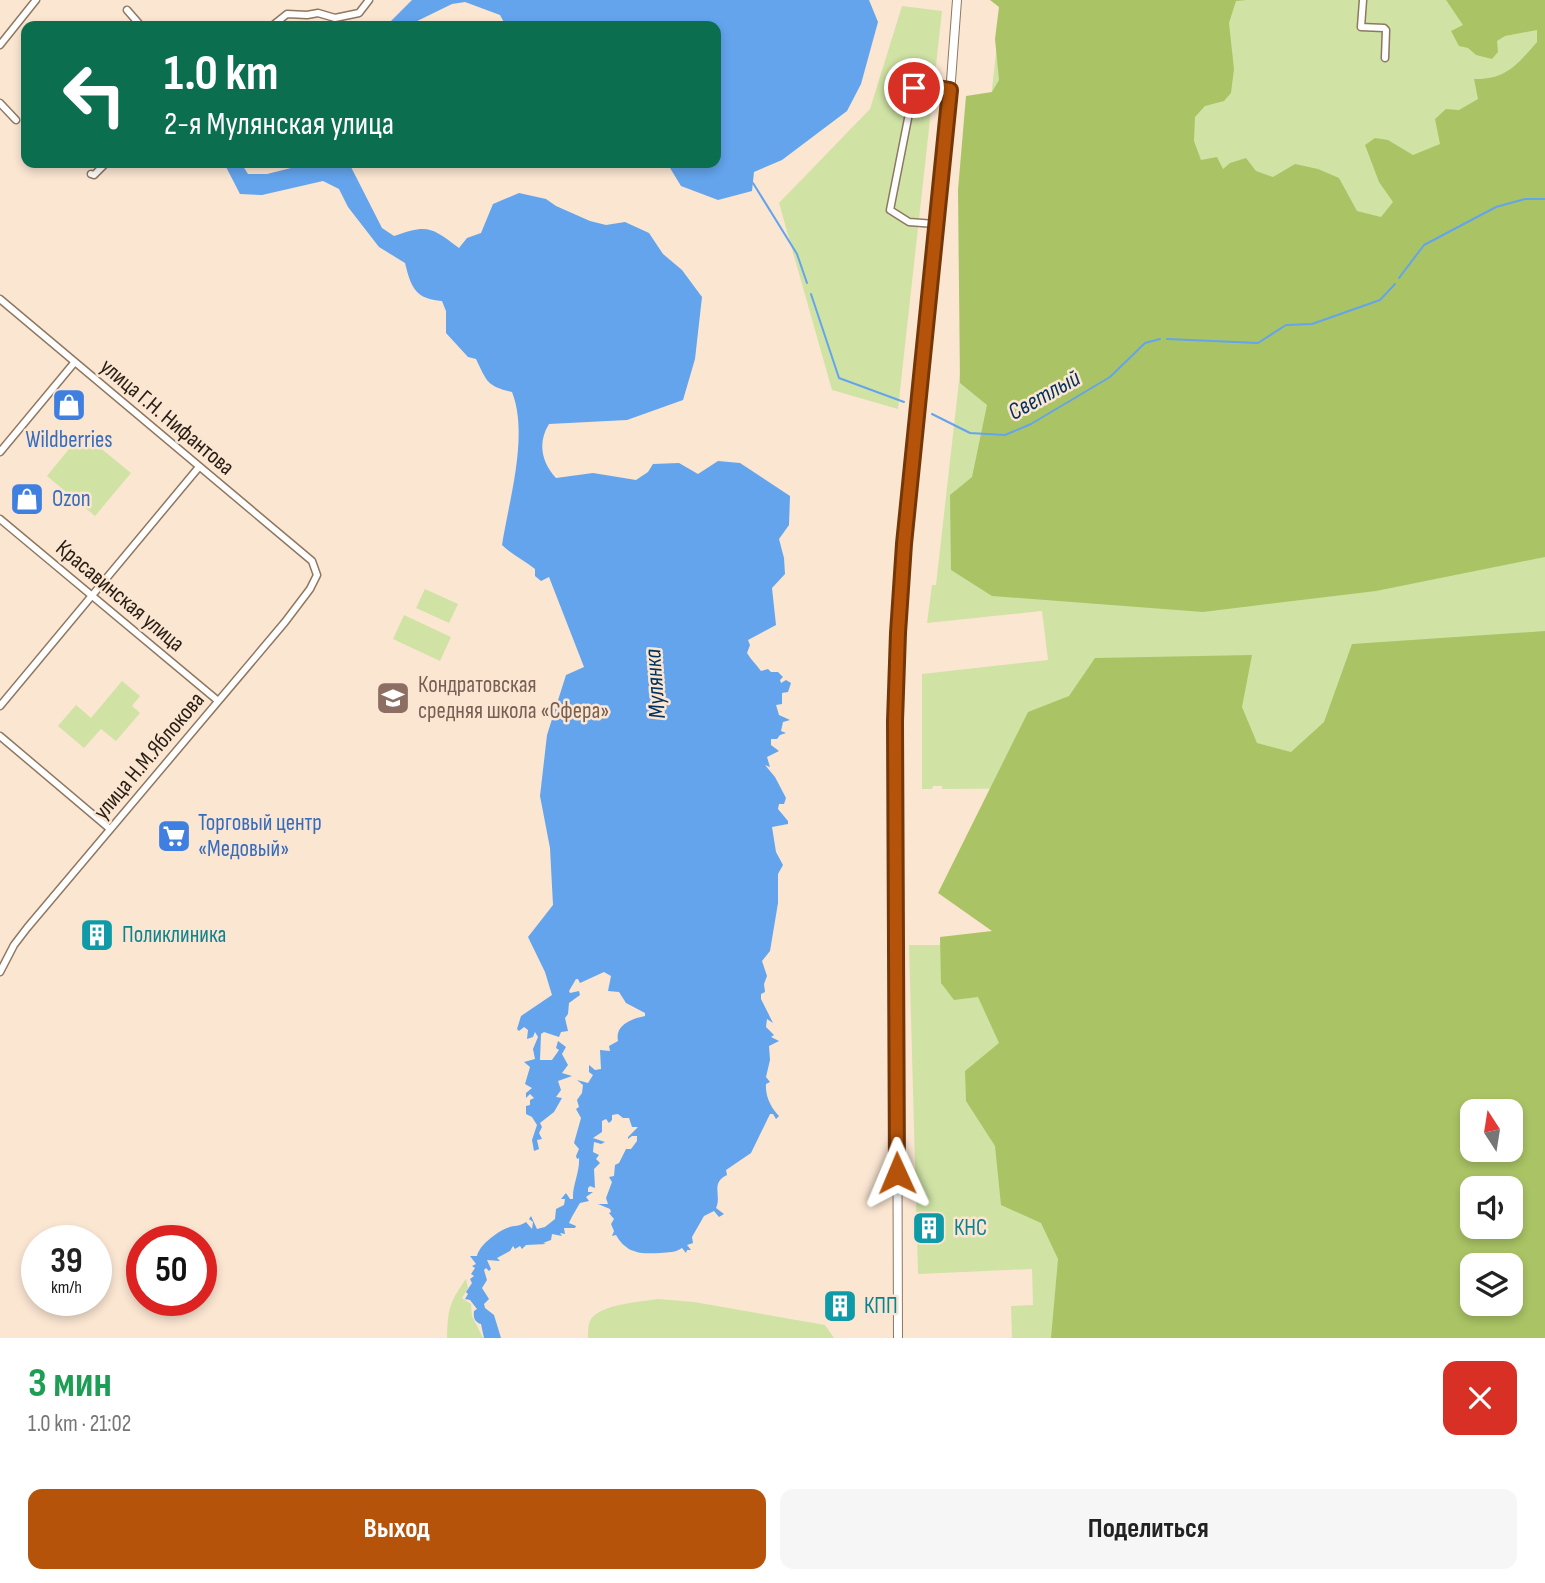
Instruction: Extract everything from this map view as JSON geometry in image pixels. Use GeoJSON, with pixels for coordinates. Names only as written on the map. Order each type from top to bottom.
{"type":"FeatureCollection","features":[{"type":"Feature","properties":{"kind":"main road"},"geometry":{"type":"LineString","coordinates":[[898,1338],[896,685],[904,544],[957,0]]}},
{"type":"Feature","properties":{"kind":"street"},"geometry":{"type":"LineString","coordinates":[[0,45],[36,0]]}},
{"type":"Feature","properties":{"kind":"street"},"geometry":{"type":"LineString","coordinates":[[278,21],[287,14],[318,13],[335,18],[359,13],[369,0]]}},
{"type":"Feature","properties":{"kind":"street"},"geometry":{"type":"LineString","coordinates":[[1363,0],[1361,27],[1386,30],[1385,58]]}},
{"type":"Feature","properties":{"kind":"street"},"geometry":{"type":"LineString","coordinates":[[127,10],[137,21]]}},
{"type":"Feature","properties":{"kind":"street"},"geometry":{"type":"LineString","coordinates":[[935,224],[909,222],[890,211],[914,88],[921,85],[950,90]]}},
{"type":"Feature","properties":{"kind":"street"},"geometry":{"type":"LineString","coordinates":[[0,103],[16,120]]}},
{"type":"Feature","properties":{"kind":"street"},"geometry":{"type":"LineString","coordinates":[[91,174],[94,176],[101,168]]}},
{"type":"Feature","properties":{"kind":"street","name":"улица Г.Н. Нифантова"},"geometry":{"type":"LineString","coordinates":[[0,299],[312,561]]}},
{"type":"Feature","properties":{"kind":"street"},"geometry":{"type":"LineString","coordinates":[[0,452],[74,363]]}},
{"type":"Feature","properties":{"kind":"street"},"geometry":{"type":"LineString","coordinates":[[0,706],[199,467]]}},
{"type":"Feature","properties":{"kind":"street","name":"Красавинская улица"},"geometry":{"type":"LineString","coordinates":[[0,519],[217,700]]}},
{"type":"Feature","properties":{"kind":"street","name":"улица Н.М.Яблокова"},"geometry":{"type":"LineString","coordinates":[[0,972],[18,939],[310,589],[317,575],[312,561]]}},
{"type":"Feature","properties":{"kind":"street"},"geometry":{"type":"LineString","coordinates":[[0,736],[110,829]]}},
{"type":"Feature","properties":{"kind":"green space"},"geometry":{"type":"Polygon","coordinates":[[[990,0],[1247,0],[1236,1],[1229,23],[1234,69],[1231,93],[1224,101],[1205,106],[1195,117],[1194,141],[1201,160],[1217,157],[1223,169],[1230,163],[1246,158],[1256,171],[1273,177],[1295,164],[1318,169],[1339,178],[1357,211],[1381,217],[1393,202],[1379,182],[1365,145],[1375,138],[1388,140],[1413,155],[1440,144],[1435,119],[1446,109],[1459,110],[1478,99],[1474,79],[1494,77],[1510,70],[1537,42],[1537,30],[1505,36],[1497,41],[1498,52],[1492,59],[1476,55],[1468,48],[1459,46],[1451,31],[1463,25],[1446,0],[1545,0],[1545,557],[1376,591],[1203,612],[992,596],[951,570],[950,495],[972,477],[987,405],[960,383],[958,190],[966,96],[992,92],[999,80],[995,39],[999,7],[990,0]]]}},
{"type":"Feature","properties":{"kind":"green space"},"geometry":{"type":"Polygon","coordinates":[[[1002,0],[1545,0],[1545,1338],[1012,1338],[1011,1306],[1033,1305],[1032,1269],[918,1274],[909,945],[1005,945],[1064,788],[942,789],[942,786],[933,786],[932,789],[922,789],[922,674],[1048,660],[1042,611],[927,623],[932,585],[936,585],[1002,0]]]}},
{"type":"Feature","properties":{"kind":"green space"},"geometry":{"type":"Polygon","coordinates":[[[902,6],[942,11],[898,409],[832,390],[779,203],[870,109],[902,6]]]}},
{"type":"Feature","properties":{"kind":"green space"},"geometry":{"type":"Polygon","coordinates":[[[82,433],[131,473],[95,516],[47,476],[82,433]]]}},
{"type":"Feature","properties":{"kind":"green space"},"geometry":{"type":"Polygon","coordinates":[[[425,589],[458,604],[449,623],[416,608],[425,589]]]}},
{"type":"Feature","properties":{"kind":"green space"},"geometry":{"type":"Polygon","coordinates":[[[404,615],[451,637],[440,661],[393,639],[404,615]]]}},
{"type":"Feature","properties":{"kind":"green space"},"geometry":{"type":"Polygon","coordinates":[[[1545,631],[1545,1338],[1051,1338],[1058,1259],[1041,1223],[1001,1205],[995,1146],[966,1101],[965,1071],[999,1043],[978,997],[954,1000],[941,983],[940,937],[992,931],[938,893],[1028,712],[1069,696],[1095,658],[1252,655],[1242,707],[1257,743],[1291,752],[1324,722],[1352,644],[1545,631]]]}},
{"type":"Feature","properties":{"kind":"green space"},"geometry":{"type":"Polygon","coordinates":[[[122,681],[140,696],[132,706],[140,713],[116,741],[101,729],[84,748],[58,726],[76,705],[91,718],[122,681]]]}},
{"type":"Feature","properties":{"kind":"green space"},"geometry":{"type":"Polygon","coordinates":[[[466,1279],[468,1288],[462,1298],[471,1304],[472,1316],[483,1338],[447,1338],[450,1307],[466,1279]]]}},
{"type":"Feature","properties":{"kind":"green space"},"geometry":{"type":"Polygon","coordinates":[[[658,1299],[694,1302],[825,1325],[834,1338],[588,1338],[590,1321],[602,1311],[658,1299]]]}},
{"type":"Feature","properties":{"kind":"water"},"geometry":{"type":"Polygon","coordinates":[[[412,0],[869,0],[878,22],[861,84],[847,111],[782,160],[754,172],[752,191],[718,200],[681,186],[670,168],[721,168],[721,21],[503,21],[500,15],[465,2],[452,4],[417,21],[391,21],[412,0]]]}},
{"type":"Feature","properties":{"kind":"water","name":"Мулянка"},"geometry":{"type":"Polygon","coordinates":[[[227,168],[244,168],[248,174],[267,174],[291,168],[352,168],[382,228],[394,236],[415,230],[429,230],[459,248],[467,238],[481,233],[493,204],[519,193],[546,199],[590,221],[606,225],[625,222],[649,233],[663,254],[682,270],[702,297],[695,359],[683,400],[627,420],[549,424],[542,445],[547,466],[556,478],[593,473],[636,480],[648,472],[653,464],[679,463],[698,474],[718,461],[740,463],[790,496],[789,525],[779,539],[785,574],[772,588],[776,625],[748,640],[750,645],[747,653],[761,671],[768,669],[778,672],[783,677],[781,683],[786,680],[791,683],[788,692],[782,693],[782,704],[776,705],[779,715],[790,720],[783,722],[781,731],[786,733],[777,739],[771,739],[771,745],[779,751],[767,757],[770,767],[765,765],[786,798],[784,804],[779,804],[778,809],[788,821],[788,824],[772,827],[776,852],[783,865],[778,874],[778,903],[770,951],[762,961],[767,976],[765,992],[761,994],[761,999],[773,1023],[767,1019],[766,1027],[774,1035],[771,1037],[779,1041],[769,1046],[770,1060],[766,1077],[770,1082],[766,1084],[766,1089],[779,1116],[776,1119],[770,1114],[751,1153],[726,1170],[727,1175],[719,1182],[716,1208],[724,1214],[719,1217],[714,1211],[704,1216],[692,1237],[693,1243],[687,1245],[691,1250],[686,1253],[682,1248],[674,1252],[635,1252],[625,1246],[616,1235],[612,1236],[614,1231],[611,1224],[614,1219],[609,1213],[610,1209],[598,1204],[608,1204],[606,1198],[612,1182],[609,1177],[614,1176],[615,1165],[619,1163],[626,1149],[631,1149],[637,1141],[637,1136],[628,1137],[638,1127],[632,1127],[629,1118],[618,1114],[612,1115],[609,1123],[606,1119],[602,1121],[602,1132],[593,1138],[605,1142],[594,1142],[593,1152],[599,1155],[596,1159],[600,1163],[594,1169],[595,1188],[588,1188],[588,1192],[593,1192],[586,1197],[589,1201],[580,1203],[571,1218],[569,1223],[576,1226],[575,1228],[564,1228],[565,1234],[560,1233],[562,1236],[552,1234],[551,1240],[543,1243],[546,1244],[526,1245],[522,1249],[520,1246],[515,1249],[513,1246],[510,1251],[497,1258],[500,1261],[487,1260],[491,1269],[484,1270],[487,1280],[482,1288],[489,1299],[484,1304],[494,1315],[501,1338],[484,1338],[481,1324],[474,1318],[474,1311],[477,1309],[470,1300],[465,1299],[472,1283],[470,1279],[474,1276],[471,1274],[475,1268],[472,1266],[476,1264],[470,1256],[477,1256],[488,1240],[507,1228],[526,1222],[532,1229],[533,1222],[529,1219],[531,1216],[537,1229],[545,1227],[555,1219],[556,1209],[564,1205],[565,1199],[561,1199],[566,1193],[573,1199],[579,1163],[576,1156],[579,1149],[574,1143],[581,1118],[576,1109],[579,1107],[577,1100],[583,1085],[577,1080],[588,1083],[593,1075],[589,1072],[589,1065],[595,1070],[601,1069],[600,1050],[610,1051],[609,1046],[618,1041],[622,1027],[645,1016],[645,1013],[626,1003],[619,992],[608,991],[611,976],[604,972],[580,983],[576,979],[569,991],[579,991],[580,995],[569,1003],[565,1018],[568,1031],[561,1032],[559,1037],[544,1032],[541,1034],[540,1060],[552,1060],[559,1050],[556,1048],[558,1041],[566,1047],[562,1054],[568,1065],[562,1073],[572,1076],[558,1081],[561,1090],[556,1097],[562,1098],[554,1112],[540,1123],[542,1127],[539,1133],[542,1139],[537,1140],[539,1149],[534,1151],[532,1140],[537,1125],[532,1117],[526,1114],[526,1106],[530,1105],[530,1100],[534,1098],[530,1094],[526,1098],[526,1093],[532,1088],[525,1084],[530,1067],[524,1062],[535,1059],[533,1049],[538,1037],[535,1032],[533,1037],[527,1039],[528,1030],[524,1027],[519,1031],[517,1029],[521,1016],[552,995],[545,972],[528,937],[553,905],[550,848],[540,796],[547,735],[566,675],[584,667],[549,577],[541,581],[535,576],[535,569],[502,545],[518,447],[517,409],[512,392],[497,388],[489,382],[476,359],[468,357],[446,333],[446,311],[442,301],[426,298],[416,290],[405,263],[379,247],[348,207],[339,189],[323,181],[262,195],[240,194],[227,168]]]}},
{"type":"Feature","properties":{"kind":"waterway","name":"Светлый"},"geometry":{"type":"LineString","coordinates":[[753,183],[797,254],[807,283]]}},
{"type":"Feature","properties":{"kind":"waterway"},"geometry":{"type":"LineString","coordinates":[[1399,278],[1424,245],[1496,207],[1525,199],[1545,199]]}},
{"type":"Feature","properties":{"kind":"waterway"},"geometry":{"type":"LineString","coordinates":[[1167,339],[1258,343],[1286,325],[1312,324],[1380,300],[1395,284]]}},
{"type":"Feature","properties":{"kind":"waterway","name":"Светлый"},"geometry":{"type":"LineString","coordinates":[[811,294],[839,378],[904,402]]}},
{"type":"Feature","properties":{"kind":"waterway","name":"Светлый"},"geometry":{"type":"LineString","coordinates":[[932,414],[970,433],[1005,435],[1031,424],[1110,377],[1145,343],[1160,339]]}},
{"type":"Feature","properties":{"kind":"place","name":"Wildberries"},"geometry":{"type":"Point","coordinates":[69,405]}},
{"type":"Feature","properties":{"kind":"place","name":"Ozon"},"geometry":{"type":"Point","coordinates":[27,499]}},
{"type":"Feature","properties":{"kind":"place","name":"Кондратовская средняя школа «Сфера»"},"geometry":{"type":"Point","coordinates":[393,698]}},
{"type":"Feature","properties":{"kind":"place","name":"Торговый центр «Медовый»"},"geometry":{"type":"Point","coordinates":[174,836]}},
{"type":"Feature","properties":{"kind":"place","name":"Поликлиника"},"geometry":{"type":"Point","coordinates":[97,935]}},
{"type":"Feature","properties":{"kind":"place","name":"КНС"},"geometry":{"type":"Point","coordinates":[929,1228]}},
{"type":"Feature","properties":{"kind":"place","name":"КПП"},"geometry":{"type":"Point","coordinates":[840,1306]}},
{"type":"Feature","properties":{"kind":"route"},"geometry":{"type":"LineString","coordinates":[[897,1173],[895,721],[898,633],[904,544],[950,90],[921,85],[914,88]]}}]}
